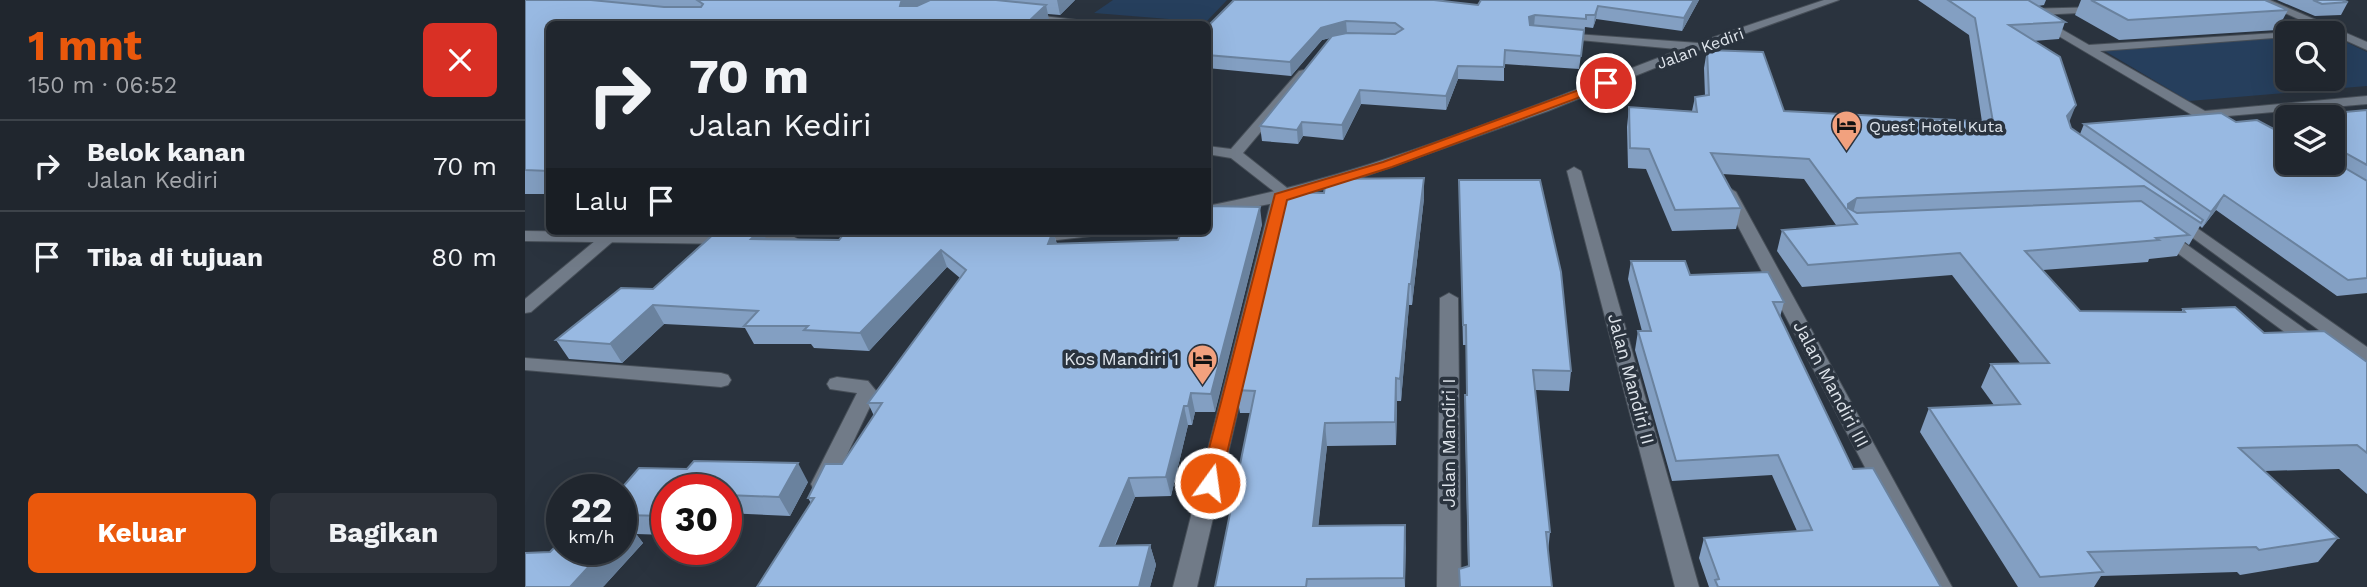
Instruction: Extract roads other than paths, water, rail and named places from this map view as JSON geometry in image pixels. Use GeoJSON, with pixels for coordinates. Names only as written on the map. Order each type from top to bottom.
{"type":"FeatureCollection","features":[{"type":"Feature","properties":{"kind":"street","name":"Jalan Kediri"},"geometry":{"type":"LineString","coordinates":[[1211,210],[1284,196],[1349,177],[1495,126],[1698,47],[1834,0]]}},
{"type":"Feature","properties":{"kind":"street"},"geometry":{"type":"LineString","coordinates":[[2003,0],[2203,116]]}},
{"type":"Feature","properties":{"kind":"street"},"geometry":{"type":"LineString","coordinates":[[2261,0],[2309,21]]}},
{"type":"Feature","properties":{"kind":"street"},"geometry":{"type":"LineString","coordinates":[[2026,12],[2107,9]]}},
{"type":"Feature","properties":{"kind":"street"},"geometry":{"type":"LineString","coordinates":[[1016,16],[1059,21]]}},
{"type":"Feature","properties":{"kind":"street"},"geometry":{"type":"LineString","coordinates":[[1548,34],[1698,47]]}},
{"type":"Feature","properties":{"kind":"street"},"geometry":{"type":"LineString","coordinates":[[2086,48],[2275,34]]}},
{"type":"Feature","properties":{"kind":"street"},"geometry":{"type":"LineString","coordinates":[[2345,36],[2367,46]]}},
{"type":"Feature","properties":{"kind":"street"},"geometry":{"type":"LineString","coordinates":[[1234,154],[1310,65]]}},
{"type":"Feature","properties":{"kind":"street"},"geometry":{"type":"LineString","coordinates":[[2176,118],[2367,100]]}},
{"type":"Feature","properties":{"kind":"street"},"geometry":{"type":"LineString","coordinates":[[2226,113],[2247,125]]}},
{"type":"Feature","properties":{"kind":"street"},"geometry":{"type":"LineString","coordinates":[[1185,587],[1284,196],[1234,154],[1211,151]]}},
{"type":"Feature","properties":{"kind":"street","name":"Jalan Mandiri II"},"geometry":{"type":"LineString","coordinates":[[1574,171],[1687,587]]}},
{"type":"Feature","properties":{"kind":"street","name":"Jalan Mandiri III"},"geometry":{"type":"LineString","coordinates":[[1722,182],[1940,587]]}},
{"type":"Feature","properties":{"kind":"street"},"geometry":{"type":"LineString","coordinates":[[2158,205],[2367,356]]}},
{"type":"Feature","properties":{"kind":"street"},"geometry":{"type":"LineString","coordinates":[[2145,222],[2334,359]]}},
{"type":"Feature","properties":{"kind":"street"},"geometry":{"type":"LineString","coordinates":[[525,236],[555,235]]}},
{"type":"Feature","properties":{"kind":"street"},"geometry":{"type":"LineString","coordinates":[[525,308],[612,235]]}},
{"type":"Feature","properties":{"kind":"street"},"geometry":{"type":"LineString","coordinates":[[667,235],[801,240]]}},
{"type":"Feature","properties":{"kind":"street"},"geometry":{"type":"LineString","coordinates":[[1018,239],[1054,235]]}},
{"type":"Feature","properties":{"kind":"street","name":"Jalan Mandiri I"},"geometry":{"type":"LineString","coordinates":[[1449,298],[1449,587]]}},
{"type":"Feature","properties":{"kind":"street"},"geometry":{"type":"LineString","coordinates":[[525,364],[721,380]]}},
{"type":"Feature","properties":{"kind":"street"},"geometry":{"type":"LineString","coordinates":[[813,502],[867,392],[861,386],[837,384]]}},
{"type":"Feature","properties":{"kind":"place","name":"Quest Hotel Kuta"},"geometry":{"type":"Point","coordinates":[1846,153]}},
{"type":"Feature","properties":{"kind":"place","name":"Kos Mandiri 1"},"geometry":{"type":"Point","coordinates":[1202,386]}}]}
